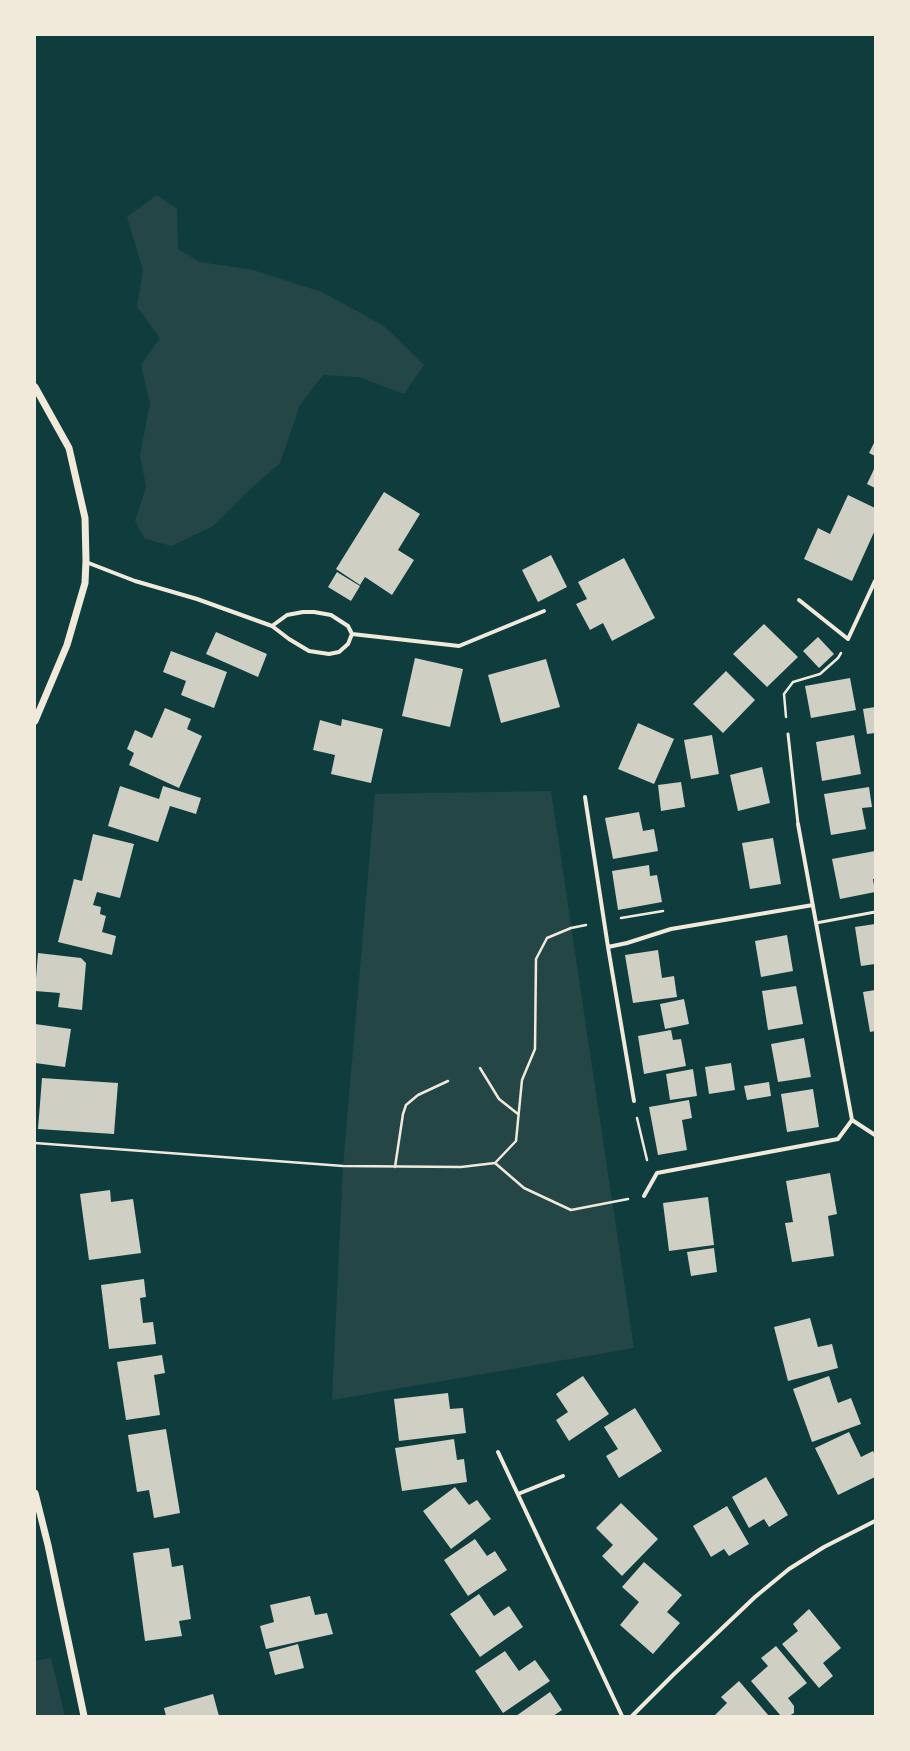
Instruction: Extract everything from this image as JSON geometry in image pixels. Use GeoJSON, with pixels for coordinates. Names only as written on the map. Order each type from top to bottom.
{"type":"FeatureCollection","features":[{"type":"Feature","properties":{"kind":"street"},"geometry":{"type":"LineString","coordinates":[[35,387],[69,448],[85,518],[86,562],[85,583],[67,645],[35,721]]}},
{"type":"Feature","properties":{"kind":"street"},"geometry":{"type":"LineString","coordinates":[[86,562],[135,581],[197,599],[272,626],[289,639],[309,650],[328,654],[340,652],[348,644],[352,634],[348,626],[331,615],[314,612],[302,612],[287,615],[272,626]]}},
{"type":"Feature","properties":{"kind":"street"},"geometry":{"type":"LineString","coordinates":[[799,600],[848,639],[875,581]]}},
{"type":"Feature","properties":{"kind":"street"},"geometry":{"type":"LineString","coordinates":[[352,634],[459,646],[544,611]]}},
{"type":"Feature","properties":{"kind":"street"},"geometry":{"type":"LineString","coordinates":[[585,797],[603,921],[634,1101]]}},
{"type":"Feature","properties":{"kind":"street"},"geometry":{"type":"LineString","coordinates":[[798,824],[852,1120],[875,1135]]}},
{"type":"Feature","properties":{"kind":"street"},"geometry":{"type":"LineString","coordinates":[[608,946],[627,943],[671,929],[813,905]]}},
{"type":"Feature","properties":{"kind":"street"},"geometry":{"type":"LineString","coordinates":[[644,1196],[657,1173],[838,1139],[852,1120]]}},
{"type":"Feature","properties":{"kind":"street"},"geometry":{"type":"LineString","coordinates":[[498,1452],[622,1716]]}},
{"type":"Feature","properties":{"kind":"street"},"geometry":{"type":"LineString","coordinates":[[518,1494],[563,1476]]}},
{"type":"Feature","properties":{"kind":"street"},"geometry":{"type":"LineString","coordinates":[[35,1494],[48,1545],[84,1716]]}},
{"type":"Feature","properties":{"kind":"street"},"geometry":{"type":"LineString","coordinates":[[632,1716],[755,1597],[789,1569],[824,1547],[875,1520]]}},
{"type":"Feature","properties":{"kind":"lane"},"geometry":{"type":"LineString","coordinates":[[788,734],[798,824]]}},
{"type":"Feature","properties":{"kind":"lane"},"geometry":{"type":"LineString","coordinates":[[816,923],[875,912]]}},
{"type":"Feature","properties":{"kind":"path"},"geometry":{"type":"LineString","coordinates":[[788,734],[784,694],[793,682],[820,674],[838,658],[848,639]]}},
{"type":"Feature","properties":{"kind":"path"},"geometry":{"type":"LineString","coordinates":[[35,1143],[343,1166],[462,1166],[495,1163],[516,1141],[522,1080],[534,1049],[536,959],[547,938],[571,928],[603,921],[671,910]]}},
{"type":"Feature","properties":{"kind":"path"},"geometry":{"type":"LineString","coordinates":[[480,1068],[499,1099],[518,1115]]}},
{"type":"Feature","properties":{"kind":"path"},"geometry":{"type":"LineString","coordinates":[[395,1167],[403,1114],[406,1105],[418,1095],[448,1082]]}},
{"type":"Feature","properties":{"kind":"path"},"geometry":{"type":"LineString","coordinates":[[634,1101],[647,1160],[657,1173]]}},
{"type":"Feature","properties":{"kind":"path"},"geometry":{"type":"LineString","coordinates":[[495,1163],[524,1188],[570,1210],[644,1196]]}},
{"type":"Feature","properties":{"kind":"shaded area"},"geometry":{"type":"Polygon","coordinates":[[[157,195],[177,209],[178,249],[200,262],[253,270],[322,292],[384,326],[424,365],[404,394],[359,377],[323,375],[300,405],[280,463],[248,491],[213,526],[172,546],[145,539],[135,521],[146,487],[140,455],[150,403],[141,365],[160,338],[137,307],[143,270],[127,217],[157,195]]]}},
{"type":"Feature","properties":{"kind":"shaded area"},"geometry":{"type":"Polygon","coordinates":[[[551,791],[634,1348],[332,1400],[343,1166],[375,794],[551,791]]]}},
{"type":"Feature","properties":{"kind":"shaded area"},"geometry":{"type":"Polygon","coordinates":[[[51,1658],[65,1716],[35,1716],[35,1661],[51,1658]]]}},
{"type":"Feature","properties":{"kind":"building"},"geometry":{"type":"Polygon","coordinates":[[[875,441],[875,456],[869,453],[875,441]]]}},
{"type":"Feature","properties":{"kind":"building"},"geometry":{"type":"Polygon","coordinates":[[[875,467],[875,488],[867,484],[875,467]]]}},
{"type":"Feature","properties":{"kind":"building"},"geometry":{"type":"Polygon","coordinates":[[[384,492],[420,514],[398,550],[414,560],[392,595],[365,577],[360,585],[336,569],[384,492]]]}},
{"type":"Feature","properties":{"kind":"building"},"geometry":{"type":"Polygon","coordinates":[[[848,495],[875,508],[875,530],[852,581],[804,559],[818,528],[830,534],[848,495]]]}},
{"type":"Feature","properties":{"kind":"building"},"geometry":{"type":"Polygon","coordinates":[[[551,555],[567,587],[538,602],[522,570],[551,555]]]}},
{"type":"Feature","properties":{"kind":"building"},"geometry":{"type":"Polygon","coordinates":[[[624,558],[655,618],[612,641],[603,623],[590,630],[576,604],[587,599],[578,582],[624,558]]]}},
{"type":"Feature","properties":{"kind":"building"},"geometry":{"type":"Polygon","coordinates":[[[337,572],[360,586],[351,601],[328,587],[337,572]]]}},
{"type":"Feature","properties":{"kind":"building"},"geometry":{"type":"Polygon","coordinates":[[[764,624],[798,657],[767,687],[733,654],[764,624]]]}},
{"type":"Feature","properties":{"kind":"building"},"geometry":{"type":"Polygon","coordinates":[[[216,632],[267,654],[258,677],[206,654],[216,632]]]}},
{"type":"Feature","properties":{"kind":"building"},"geometry":{"type":"Polygon","coordinates":[[[818,637],[834,654],[819,668],[803,651],[818,637]]]}},
{"type":"Feature","properties":{"kind":"building"},"geometry":{"type":"Polygon","coordinates":[[[171,651],[227,672],[214,708],[181,695],[186,681],[163,672],[171,651]]]}},
{"type":"Feature","properties":{"kind":"building"},"geometry":{"type":"Polygon","coordinates":[[[415,658],[463,669],[450,727],[402,716],[415,658]]]}},
{"type":"Feature","properties":{"kind":"building"},"geometry":{"type":"Polygon","coordinates":[[[546,659],[560,707],[501,723],[488,675],[546,659]]]}},
{"type":"Feature","properties":{"kind":"building"},"geometry":{"type":"Polygon","coordinates":[[[726,671],[755,700],[723,733],[693,704],[726,671]]]}},
{"type":"Feature","properties":{"kind":"building"},"geometry":{"type":"Polygon","coordinates":[[[850,678],[856,710],[811,718],[805,686],[850,678]]]}},
{"type":"Feature","properties":{"kind":"building"},"geometry":{"type":"Polygon","coordinates":[[[875,707],[875,733],[867,734],[863,709],[875,707]]]}},
{"type":"Feature","properties":{"kind":"building"},"geometry":{"type":"Polygon","coordinates":[[[165,708],[191,719],[187,729],[202,736],[179,788],[129,765],[134,753],[127,749],[135,730],[152,738],[165,708]]]}},
{"type":"Feature","properties":{"kind":"building"},"geometry":{"type":"Polygon","coordinates":[[[342,719],[383,729],[371,783],[331,774],[335,755],[313,750],[320,720],[341,726],[342,719]]]}},
{"type":"Feature","properties":{"kind":"building"},"geometry":{"type":"Polygon","coordinates":[[[638,723],[674,739],[654,784],[618,769],[638,723]]]}},
{"type":"Feature","properties":{"kind":"building"},"geometry":{"type":"Polygon","coordinates":[[[712,735],[719,774],[691,779],[684,740],[712,735]]]}},
{"type":"Feature","properties":{"kind":"building"},"geometry":{"type":"Polygon","coordinates":[[[854,735],[861,774],[822,781],[816,742],[854,735]]]}},
{"type":"Feature","properties":{"kind":"building"},"geometry":{"type":"Polygon","coordinates":[[[762,767],[770,803],[738,811],[730,775],[762,767]]]}},
{"type":"Feature","properties":{"kind":"building"},"geometry":{"type":"Polygon","coordinates":[[[681,782],[685,807],[661,811],[658,785],[681,782]]]}},
{"type":"Feature","properties":{"kind":"building"},"geometry":{"type":"Polygon","coordinates":[[[120,786],[159,799],[163,786],[201,798],[196,814],[170,806],[158,842],[108,826],[120,786]]]}},
{"type":"Feature","properties":{"kind":"building"},"geometry":{"type":"Polygon","coordinates":[[[869,787],[872,807],[862,808],[866,829],[831,835],[824,794],[869,787]]]}},
{"type":"Feature","properties":{"kind":"building"},"geometry":{"type":"Polygon","coordinates":[[[639,812],[643,831],[654,829],[658,851],[613,859],[605,818],[639,812]]]}},
{"type":"Feature","properties":{"kind":"building"},"geometry":{"type":"Polygon","coordinates":[[[93,834],[134,844],[120,898],[97,892],[93,905],[101,907],[100,914],[106,916],[102,932],[116,936],[112,955],[58,942],[74,879],[82,881],[93,834]]]}},
{"type":"Feature","properties":{"kind":"building"},"geometry":{"type":"Polygon","coordinates":[[[773,838],[781,884],[750,889],[742,843],[773,838]]]}},
{"type":"Feature","properties":{"kind":"building"},"geometry":{"type":"Polygon","coordinates":[[[875,851],[875,879],[873,879],[875,892],[840,899],[832,859],[875,851]]]}},
{"type":"Feature","properties":{"kind":"building"},"geometry":{"type":"Polygon","coordinates":[[[649,865],[650,876],[657,875],[662,902],[618,910],[612,871],[649,865]]]}},
{"type":"Feature","properties":{"kind":"building"},"geometry":{"type":"Polygon","coordinates":[[[875,924],[875,964],[861,966],[855,927],[875,924]]]}},
{"type":"Feature","properties":{"kind":"building"},"geometry":{"type":"Polygon","coordinates":[[[787,935],[793,971],[761,977],[755,941],[787,935]]]}},
{"type":"Feature","properties":{"kind":"building"},"geometry":{"type":"Polygon","coordinates":[[[658,950],[662,978],[674,976],[677,997],[633,1003],[625,955],[658,950]]]}},
{"type":"Feature","properties":{"kind":"building"},"geometry":{"type":"Polygon","coordinates":[[[38,953],[81,958],[86,963],[82,1010],[58,1007],[60,993],[35,991],[38,953]]]}},
{"type":"Feature","properties":{"kind":"building"},"geometry":{"type":"Polygon","coordinates":[[[796,986],[803,1024],[768,1030],[762,991],[796,986]]]}},
{"type":"Feature","properties":{"kind":"building"},"geometry":{"type":"Polygon","coordinates":[[[875,990],[875,1031],[870,1032],[863,992],[875,990]]]}},
{"type":"Feature","properties":{"kind":"building"},"geometry":{"type":"Polygon","coordinates":[[[684,999],[689,1024],[665,1029],[660,1004],[684,999]]]}},
{"type":"Feature","properties":{"kind":"building"},"geometry":{"type":"Polygon","coordinates":[[[35,1024],[71,1029],[65,1067],[35,1063],[35,1024]]]}},
{"type":"Feature","properties":{"kind":"building"},"geometry":{"type":"Polygon","coordinates":[[[671,1030],[673,1040],[681,1039],[686,1066],[644,1074],[638,1036],[671,1030]]]}},
{"type":"Feature","properties":{"kind":"building"},"geometry":{"type":"Polygon","coordinates":[[[804,1038],[811,1077],[778,1082],[771,1044],[804,1038]]]}},
{"type":"Feature","properties":{"kind":"building"},"geometry":{"type":"Polygon","coordinates":[[[731,1063],[735,1090],[709,1094],[705,1067],[731,1063]]]}},
{"type":"Feature","properties":{"kind":"building"},"geometry":{"type":"Polygon","coordinates":[[[693,1069],[697,1096],[670,1100],[666,1074],[693,1069]]]}},
{"type":"Feature","properties":{"kind":"building"},"geometry":{"type":"Polygon","coordinates":[[[42,1078],[118,1083],[114,1134],[38,1129],[42,1078]]]}},
{"type":"Feature","properties":{"kind":"building"},"geometry":{"type":"Polygon","coordinates":[[[769,1082],[771,1096],[747,1100],[744,1086],[769,1082]]]}},
{"type":"Feature","properties":{"kind":"building"},"geometry":{"type":"Polygon","coordinates":[[[813,1089],[819,1127],[787,1132],[781,1094],[813,1089]]]}},
{"type":"Feature","properties":{"kind":"building"},"geometry":{"type":"Polygon","coordinates":[[[689,1100],[692,1118],[682,1120],[687,1150],[658,1155],[649,1107],[689,1100]]]}},
{"type":"Feature","properties":{"kind":"building"},"geometry":{"type":"Polygon","coordinates":[[[830,1173],[837,1214],[828,1216],[834,1256],[792,1262],[785,1223],[793,1222],[786,1181],[830,1173]]]}},
{"type":"Feature","properties":{"kind":"building"},"geometry":{"type":"Polygon","coordinates":[[[110,1190],[111,1202],[133,1199],[141,1253],[89,1260],[80,1194],[110,1190]]]}},
{"type":"Feature","properties":{"kind":"building"},"geometry":{"type":"Polygon","coordinates":[[[708,1197],[714,1245],[669,1251],[663,1203],[708,1197]]]}},
{"type":"Feature","properties":{"kind":"building"},"geometry":{"type":"Polygon","coordinates":[[[714,1248],[717,1272],[691,1276],[687,1252],[714,1248]]]}},
{"type":"Feature","properties":{"kind":"building"},"geometry":{"type":"Polygon","coordinates":[[[144,1279],[146,1297],[140,1298],[143,1323],[153,1322],[156,1344],[109,1349],[101,1285],[144,1279]]]}},
{"type":"Feature","properties":{"kind":"building"},"geometry":{"type":"Polygon","coordinates":[[[810,1318],[818,1347],[832,1344],[838,1368],[788,1381],[774,1327],[810,1318]]]}},
{"type":"Feature","properties":{"kind":"building"},"geometry":{"type":"Polygon","coordinates":[[[162,1355],[165,1373],[154,1375],[160,1415],[126,1420],[117,1362],[162,1355]]]}},
{"type":"Feature","properties":{"kind":"building"},"geometry":{"type":"Polygon","coordinates":[[[583,1376],[609,1414],[569,1441],[556,1420],[568,1412],[556,1394],[583,1376]]]}},
{"type":"Feature","properties":{"kind":"building"},"geometry":{"type":"Polygon","coordinates":[[[829,1376],[838,1403],[851,1398],[861,1424],[812,1442],[793,1389],[829,1376]]]}},
{"type":"Feature","properties":{"kind":"building"},"geometry":{"type":"Polygon","coordinates":[[[448,1393],[450,1409],[463,1408],[466,1433],[399,1441],[394,1399],[448,1393]]]}},
{"type":"Feature","properties":{"kind":"building"},"geometry":{"type":"Polygon","coordinates":[[[635,1408],[662,1451],[619,1478],[606,1456],[618,1449],[604,1427],[635,1408]]]}},
{"type":"Feature","properties":{"kind":"building"},"geometry":{"type":"Polygon","coordinates":[[[166,1429],[180,1513],[154,1518],[149,1490],[137,1492],[128,1435],[166,1429]]]}},
{"type":"Feature","properties":{"kind":"building"},"geometry":{"type":"Polygon","coordinates":[[[849,1432],[861,1457],[873,1451],[875,1455],[875,1477],[838,1495],[815,1448],[849,1432]]]}},
{"type":"Feature","properties":{"kind":"building"},"geometry":{"type":"Polygon","coordinates":[[[454,1439],[457,1460],[464,1459],[467,1482],[402,1491],[395,1448],[454,1439]]]}},
{"type":"Feature","properties":{"kind":"building"},"geometry":{"type":"Polygon","coordinates":[[[766,1477],[788,1515],[769,1527],[764,1519],[749,1528],[732,1497],[766,1477]]]}},
{"type":"Feature","properties":{"kind":"building"},"geometry":{"type":"Polygon","coordinates":[[[455,1487],[469,1505],[477,1500],[491,1519],[451,1549],[423,1511],[455,1487]]]}},
{"type":"Feature","properties":{"kind":"building"},"geometry":{"type":"Polygon","coordinates":[[[621,1503],[658,1539],[622,1576],[602,1556],[613,1545],[596,1528],[621,1503]]]}},
{"type":"Feature","properties":{"kind":"building"},"geometry":{"type":"Polygon","coordinates":[[[727,1506],[749,1544],[729,1556],[724,1549],[711,1557],[693,1526],[727,1506]]]}},
{"type":"Feature","properties":{"kind":"building"},"geometry":{"type":"Polygon","coordinates":[[[475,1539],[487,1556],[495,1551],[507,1570],[468,1596],[444,1560],[475,1539]]]}},
{"type":"Feature","properties":{"kind":"building"},"geometry":{"type":"Polygon","coordinates":[[[169,1548],[172,1567],[183,1565],[191,1619],[179,1621],[182,1636],[145,1641],[133,1553],[169,1548]]]}},
{"type":"Feature","properties":{"kind":"building"},"geometry":{"type":"Polygon","coordinates":[[[644,1562],[682,1595],[667,1612],[680,1623],[653,1654],[620,1625],[639,1602],[622,1587],[644,1562]]]}},
{"type":"Feature","properties":{"kind":"building"},"geometry":{"type":"Polygon","coordinates":[[[479,1594],[494,1616],[509,1606],[523,1627],[480,1657],[450,1614],[479,1594]]]}},
{"type":"Feature","properties":{"kind":"building"},"geometry":{"type":"Polygon","coordinates":[[[310,1596],[315,1615],[327,1613],[333,1634],[266,1649],[260,1626],[274,1622],[270,1605],[310,1596]]]}},
{"type":"Feature","properties":{"kind":"building"},"geometry":{"type":"Polygon","coordinates":[[[809,1609],[841,1648],[823,1663],[833,1676],[819,1688],[782,1644],[798,1631],[793,1624],[809,1609]]]}},
{"type":"Feature","properties":{"kind":"building"},"geometry":{"type":"Polygon","coordinates":[[[298,1644],[304,1668],[275,1675],[269,1652],[298,1644]]]}},
{"type":"Feature","properties":{"kind":"building"},"geometry":{"type":"Polygon","coordinates":[[[776,1646],[807,1683],[788,1698],[794,1706],[794,1713],[789,1716],[781,1716],[751,1681],[768,1666],[761,1658],[776,1646]]]}},
{"type":"Feature","properties":{"kind":"building"},"geometry":{"type":"Polygon","coordinates":[[[505,1651],[519,1671],[535,1660],[550,1681],[503,1713],[475,1671],[505,1651]]]}},
{"type":"Feature","properties":{"kind":"building"},"geometry":{"type":"Polygon","coordinates":[[[739,1681],[769,1716],[714,1716],[727,1703],[721,1697],[739,1681]]]}},
{"type":"Feature","properties":{"kind":"building"},"geometry":{"type":"Polygon","coordinates":[[[550,1692],[562,1710],[553,1716],[516,1716],[550,1692]]]}},
{"type":"Feature","properties":{"kind":"building"},"geometry":{"type":"Polygon","coordinates":[[[213,1694],[219,1716],[166,1716],[164,1708],[213,1694]]]}}]}
